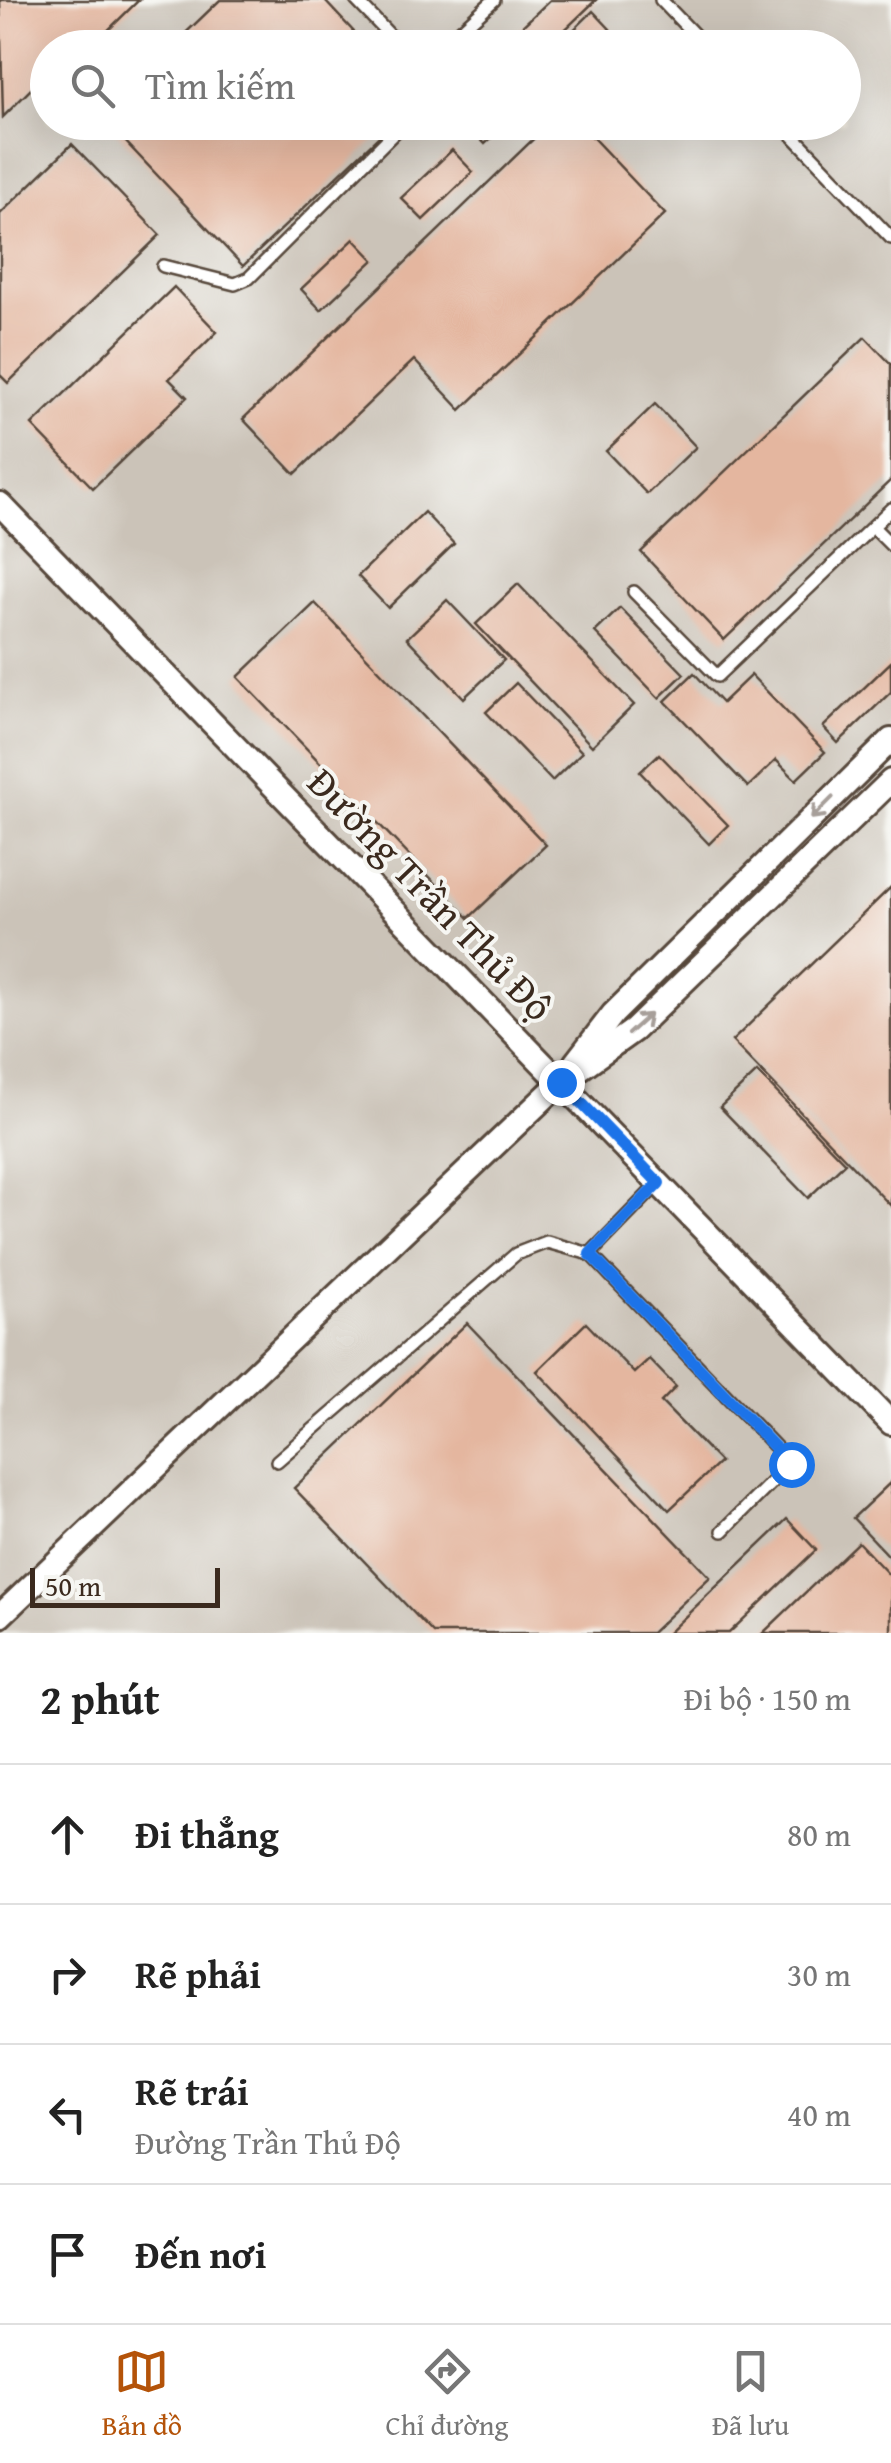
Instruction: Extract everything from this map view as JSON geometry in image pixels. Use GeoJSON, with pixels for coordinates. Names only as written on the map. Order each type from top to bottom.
{"type":"FeatureCollection","features":[{"type":"Feature","properties":{"kind":"street","name":"Đường Trần Thủ Độ"},"geometry":{"type":"LineString","coordinates":[[0,504],[891,1423]]}},
{"type":"Feature","properties":{"kind":"street"},"geometry":{"type":"LineString","coordinates":[[561,1082],[613,1014],[891,740]]}},
{"type":"Feature","properties":{"kind":"street"},"geometry":{"type":"LineString","coordinates":[[0,1616],[561,1082],[634,1030],[891,781]]}},
{"type":"Feature","properties":{"kind":"lane"},"geometry":{"type":"LineString","coordinates":[[356,0],[385,30]]}},
{"type":"Feature","properties":{"kind":"lane"},"geometry":{"type":"LineString","coordinates":[[461,30],[494,0]]}},
{"type":"Feature","properties":{"kind":"lane"},"geometry":{"type":"LineString","coordinates":[[662,0],[690,30]]}},
{"type":"Feature","properties":{"kind":"lane"},"geometry":{"type":"LineString","coordinates":[[163,266],[236,284],[248,278],[387,140]]}},
{"type":"Feature","properties":{"kind":"lane"},"geometry":{"type":"LineString","coordinates":[[797,140],[891,238]]}},
{"type":"Feature","properties":{"kind":"lane"},"geometry":{"type":"LineString","coordinates":[[634,592],[717,676],[891,509]]}},
{"type":"Feature","properties":{"kind":"lane"},"geometry":{"type":"LineString","coordinates":[[873,527],[891,546]]}},
{"type":"Feature","properties":{"kind":"lane"},"geometry":{"type":"LineString","coordinates":[[590,1254],[659,1183]]}},
{"type":"Feature","properties":{"kind":"lane"},"geometry":{"type":"LineString","coordinates":[[277,1461],[516,1254],[547,1242],[590,1254],[791,1464],[723,1530]]}},
{"type":"Feature","properties":{"kind":"shaded area"},"geometry":{"type":"Polygon","coordinates":[[[0,0],[891,0],[891,1633],[0,1633],[0,0]]]}},
{"type":"Feature","properties":{"kind":"building"},"geometry":{"type":"Polygon","coordinates":[[[0,0],[139,0],[108,30],[30,30],[30,90],[3,117],[0,0]]]}},
{"type":"Feature","properties":{"kind":"building"},"geometry":{"type":"Polygon","coordinates":[[[220,0],[324,0],[352,30],[189,30],[220,0]]]}},
{"type":"Feature","properties":{"kind":"building"},"geometry":{"type":"Polygon","coordinates":[[[550,0],[596,0],[565,30],[518,30],[550,0]]]}},
{"type":"Feature","properties":{"kind":"building"},"geometry":{"type":"Polygon","coordinates":[[[593,11],[610,29],[609,30],[573,30],[593,11]]]}},
{"type":"Feature","properties":{"kind":"building"},"geometry":{"type":"Polygon","coordinates":[[[124,140],[375,140],[243,266],[124,140]]]}},
{"type":"Feature","properties":{"kind":"building"},"geometry":{"type":"Polygon","coordinates":[[[532,140],[595,140],[665,214],[461,410],[414,360],[295,474],[243,419],[532,140]]]}},
{"type":"Feature","properties":{"kind":"building"},"geometry":{"type":"Polygon","coordinates":[[[72,144],[160,235],[8,383],[0,375],[0,214],[72,144]]]}},
{"type":"Feature","properties":{"kind":"building"},"geometry":{"type":"Polygon","coordinates":[[[452,150],[473,172],[423,220],[401,198],[452,150]]]}},
{"type":"Feature","properties":{"kind":"building"},"geometry":{"type":"Polygon","coordinates":[[[354,239],[374,260],[321,310],[301,289],[354,239]]]}},
{"type":"Feature","properties":{"kind":"building"},"geometry":{"type":"Polygon","coordinates":[[[174,287],[217,332],[169,379],[187,397],[93,488],[32,425],[174,287]]]}},
{"type":"Feature","properties":{"kind":"building"},"geometry":{"type":"Polygon","coordinates":[[[865,337],[891,364],[891,480],[724,640],[641,552],[865,337]]]}},
{"type":"Feature","properties":{"kind":"building"},"geometry":{"type":"Polygon","coordinates":[[[655,404],[696,447],[647,494],[606,451],[655,404]]]}},
{"type":"Feature","properties":{"kind":"building"},"geometry":{"type":"Polygon","coordinates":[[[424,512],[454,544],[388,608],[358,576],[424,512]]]}},
{"type":"Feature","properties":{"kind":"building"},"geometry":{"type":"Polygon","coordinates":[[[518,584],[634,705],[592,746],[476,624],[518,584]]]}},
{"type":"Feature","properties":{"kind":"building"},"geometry":{"type":"Polygon","coordinates":[[[447,600],[504,660],[464,698],[407,638],[447,600]]]}},
{"type":"Feature","properties":{"kind":"building"},"geometry":{"type":"Polygon","coordinates":[[[315,603],[546,845],[469,918],[238,677],[315,603]]]}},
{"type":"Feature","properties":{"kind":"building"},"geometry":{"type":"Polygon","coordinates":[[[620,608],[684,674],[659,698],[595,632],[620,608]]]}},
{"type":"Feature","properties":{"kind":"building"},"geometry":{"type":"Polygon","coordinates":[[[891,662],[891,692],[838,743],[823,727],[891,662]]]}},
{"type":"Feature","properties":{"kind":"building"},"geometry":{"type":"Polygon","coordinates":[[[694,673],[722,703],[751,675],[825,752],[796,780],[776,760],[748,787],[665,701],[694,673]]]}},
{"type":"Feature","properties":{"kind":"building"},"geometry":{"type":"Polygon","coordinates":[[[516,683],[582,752],[552,781],[486,712],[516,683]]]}},
{"type":"Feature","properties":{"kind":"building"},"geometry":{"type":"Polygon","coordinates":[[[659,754],[728,825],[709,844],[640,772],[659,754]]]}},
{"type":"Feature","properties":{"kind":"building"},"geometry":{"type":"Polygon","coordinates":[[[891,887],[891,1206],[732,1041],[891,887]]]}},
{"type":"Feature","properties":{"kind":"building"},"geometry":{"type":"Polygon","coordinates":[[[757,1072],[845,1163],[808,1198],[720,1107],[757,1072]]]}},
{"type":"Feature","properties":{"kind":"building"},"geometry":{"type":"Polygon","coordinates":[[[467,1323],[710,1577],[651,1633],[433,1633],[294,1488],[467,1323]]]}},
{"type":"Feature","properties":{"kind":"building"},"geometry":{"type":"Polygon","coordinates":[[[586,1323],[634,1373],[649,1359],[676,1387],[661,1402],[720,1462],[669,1510],[537,1371],[586,1323]]]}},
{"type":"Feature","properties":{"kind":"building"},"geometry":{"type":"Polygon","coordinates":[[[891,1482],[891,1558],[853,1518],[891,1482]]]}},
{"type":"Feature","properties":{"kind":"building"},"geometry":{"type":"Polygon","coordinates":[[[787,1519],[816,1550],[729,1633],[668,1633],[787,1519]]]}},
{"type":"Feature","properties":{"kind":"building"},"geometry":{"type":"Polygon","coordinates":[[[858,1542],[891,1577],[891,1633],[763,1633],[858,1542]]]}},
{"type":"Feature","properties":{"kind":"route"},"geometry":{"type":"LineString","coordinates":[[561,1082],[659,1183],[590,1254],[791,1464]]}}]}
